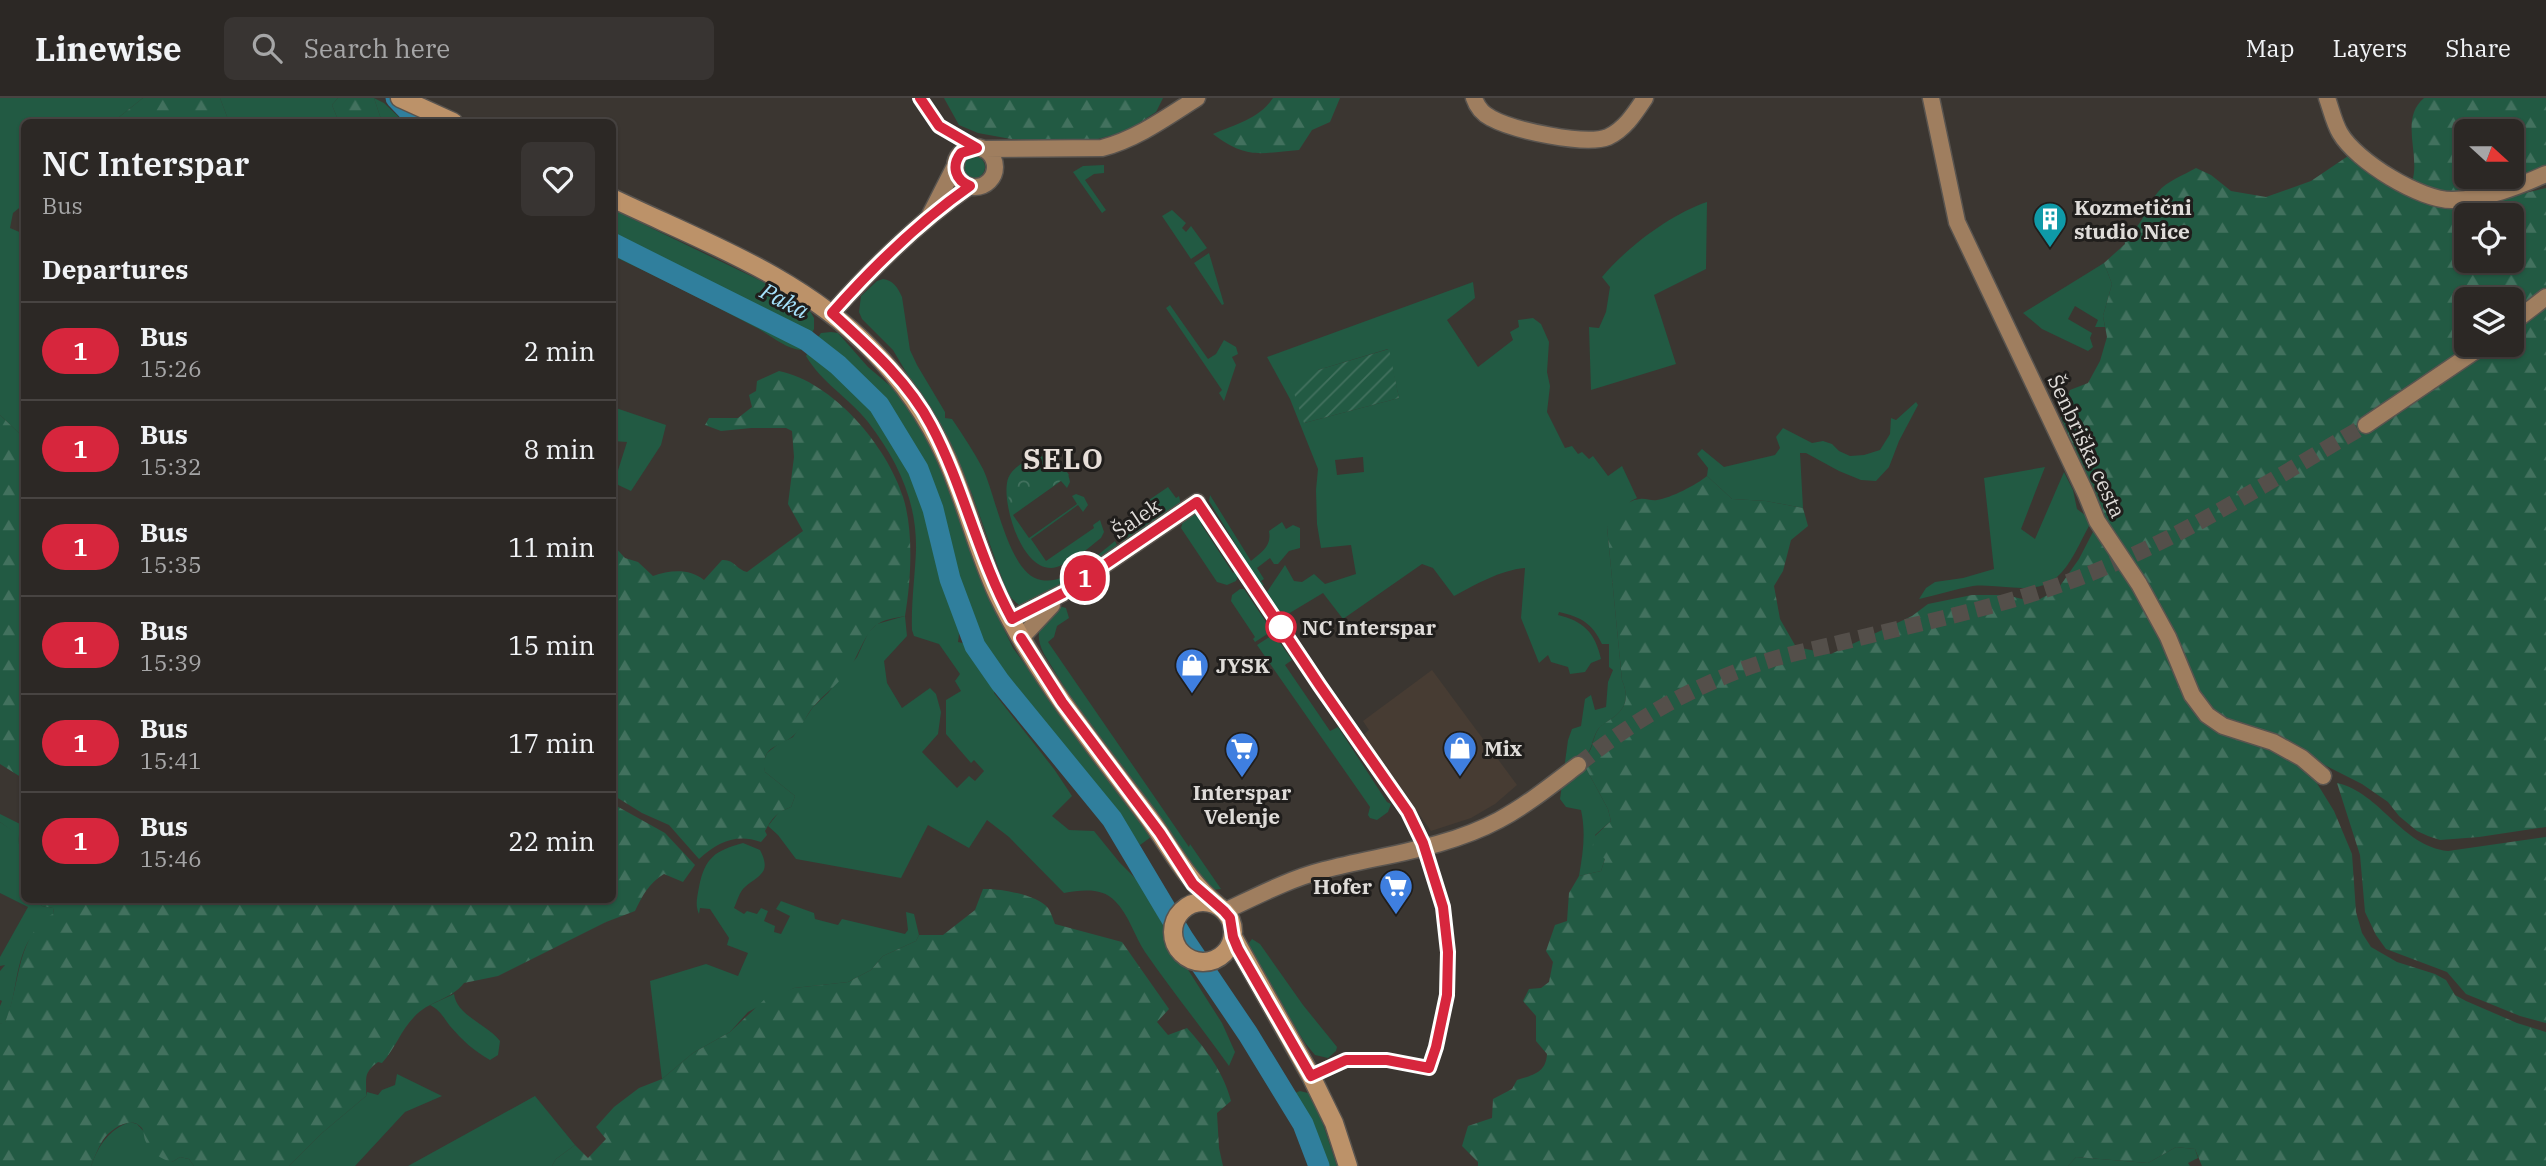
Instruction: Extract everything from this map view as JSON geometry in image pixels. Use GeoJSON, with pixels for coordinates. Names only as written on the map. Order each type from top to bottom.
{"type":"FeatureCollection","features":[{"type":"Feature","properties":{"kind":"main road"},"geometry":{"type":"LineString","coordinates":[[400,98],[446,119]]}},
{"type":"Feature","properties":{"kind":"main road"},"geometry":{"type":"LineString","coordinates":[[616,200],[752,264],[796,288],[832,313],[871,349],[902,385],[929,422],[947,458],[998,595],[1021,638],[1062,702],[1160,833],[1193,884],[1221,908],[1233,927],[1229,947],[1218,958]]}},
{"type":"Feature","properties":{"kind":"main road"},"geometry":{"type":"LineString","coordinates":[[1193,884],[1198,902]]}},
{"type":"Feature","properties":{"kind":"main road"},"geometry":{"type":"LineString","coordinates":[[1221,908],[1198,902],[1181,910],[1173,928],[1177,948],[1193,961],[1235,956],[1249,969]]}},
{"type":"Feature","properties":{"kind":"main road"},"geometry":{"type":"LineString","coordinates":[[1233,937],[1311,1076],[1334,1123],[1348,1166]]}},
{"type":"Feature","properties":{"kind":"street"},"geometry":{"type":"LineString","coordinates":[[929,218],[956,163],[966,150],[1090,149],[1117,144],[1198,98]]}},
{"type":"Feature","properties":{"kind":"street"},"geometry":{"type":"LineString","coordinates":[[1474,98],[1483,112],[1492,119],[1584,141],[1595,141],[1617,132],[1631,120],[1645,98]]}},
{"type":"Feature","properties":{"kind":"street","name":"Šenbriška cesta"},"geometry":{"type":"LineString","coordinates":[[1931,98],[1957,222],[2097,521],[2139,584],[2168,637],[2192,695],[2207,715],[2223,726],[2273,742],[2302,758],[2323,776]]}},
{"type":"Feature","properties":{"kind":"street"},"geometry":{"type":"LineString","coordinates":[[2327,98],[2340,133],[2354,150],[2372,165],[2431,196],[2451,201],[2483,197],[2546,174]]}},
{"type":"Feature","properties":{"kind":"street"},"geometry":{"type":"LineString","coordinates":[[983,149],[992,157],[995,168],[993,174]]}},
{"type":"Feature","properties":{"kind":"street"},"geometry":{"type":"LineString","coordinates":[[956,163],[955,170],[960,180],[975,187],[986,184],[1001,166],[1028,150]]}},
{"type":"Feature","properties":{"kind":"street"},"geometry":{"type":"LineString","coordinates":[[832,313],[929,218],[970,186]]}},
{"type":"Feature","properties":{"kind":"street"},"geometry":{"type":"LineString","coordinates":[[2524,314],[2546,297]]}},
{"type":"Feature","properties":{"kind":"street"},"geometry":{"type":"LineString","coordinates":[[2366,425],[2466,357]]}},
{"type":"Feature","properties":{"kind":"street","name":"Šalek"},"geometry":{"type":"LineString","coordinates":[[1063,593],[1197,502]]}},
{"type":"Feature","properties":{"kind":"street"},"geometry":{"type":"LineString","coordinates":[[1012,619],[1063,593]]}},
{"type":"Feature","properties":{"kind":"street"},"geometry":{"type":"LineString","coordinates":[[1021,638],[1063,593]]}},
{"type":"Feature","properties":{"kind":"street"},"geometry":{"type":"LineString","coordinates":[[1221,908],[1322,870],[1411,850],[1498,821],[1578,765]]}},
{"type":"Feature","properties":{"kind":"shaded area"},"geometry":{"type":"Polygon","coordinates":[[[1432,670],[1517,785],[1495,804],[1471,818],[1431,831],[1363,735],[1369,730],[1363,721],[1432,670]]]}},
{"type":"Feature","properties":{"kind":"green space"},"geometry":{"type":"Polygon","coordinates":[[[0,98],[143,98],[117,119],[21,119],[21,206],[13,213],[10,228],[21,233],[21,435],[0,415],[0,98]]]}},
{"type":"Feature","properties":{"kind":"green space"},"geometry":{"type":"Polygon","coordinates":[[[143,98],[220,98],[228,119],[117,119],[143,98]]]}},
{"type":"Feature","properties":{"kind":"green space"},"geometry":{"type":"Polygon","coordinates":[[[220,98],[338,98],[332,105],[338,119],[228,119],[220,98]]]}},
{"type":"Feature","properties":{"kind":"green space"},"geometry":{"type":"Polygon","coordinates":[[[338,98],[374,98],[381,119],[338,119],[332,105],[338,98]]]}},
{"type":"Feature","properties":{"kind":"green space"},"geometry":{"type":"Polygon","coordinates":[[[374,98],[384,103],[401,119],[381,119],[374,98]]]}},
{"type":"Feature","properties":{"kind":"green space"},"geometry":{"type":"Polygon","coordinates":[[[944,98],[1163,98],[1156,112],[1133,127],[1086,142],[1011,139],[978,133],[959,125],[944,98]]]}},
{"type":"Feature","properties":{"kind":"green space"},"geometry":{"type":"Polygon","coordinates":[[[1273,98],[1340,98],[1330,122],[1312,130],[1299,150],[1254,153],[1236,148],[1213,134],[1254,116],[1273,98]]]}},
{"type":"Feature","properties":{"kind":"green space"},"geometry":{"type":"Polygon","coordinates":[[[2424,98],[2546,98],[2546,174],[2524,180],[2524,119],[2454,119],[2454,189],[2489,189],[2455,198],[2412,182],[2413,116],[2424,98]]]}},
{"type":"Feature","properties":{"kind":"green space"},"geometry":{"type":"Polygon","coordinates":[[[2351,154],[2404,192],[2473,203],[2454,203],[2454,273],[2524,273],[2524,203],[2483,203],[2546,188],[2546,827],[2440,840],[2417,831],[2399,816],[2388,802],[2362,784],[2281,743],[2224,722],[2197,695],[2095,507],[2088,480],[2061,418],[2070,390],[2088,383],[2100,361],[2107,337],[2103,316],[2112,284],[2104,263],[2125,244],[2124,236],[2140,223],[2162,188],[2196,168],[2211,175],[2231,191],[2266,197],[2311,181],[2351,154]]]}},
{"type":"Feature","properties":{"kind":"green space"},"geometry":{"type":"Polygon","coordinates":[[[974,156],[982,159],[985,167],[982,175],[974,178],[966,175],[963,167],[966,159],[974,156]]]}},
{"type":"Feature","properties":{"kind":"green space"},"geometry":{"type":"Polygon","coordinates":[[[1104,165],[1104,173],[1094,174],[1085,180],[1106,210],[1102,213],[1073,172],[1083,166],[1104,165]]]}},
{"type":"Feature","properties":{"kind":"green space"},"geometry":{"type":"Polygon","coordinates":[[[1707,202],[1706,269],[1654,295],[1676,364],[1591,390],[1589,327],[1599,328],[1606,312],[1610,287],[1602,277],[1650,233],[1693,207],[1707,202]]]}},
{"type":"Feature","properties":{"kind":"green space"},"geometry":{"type":"Polygon","coordinates":[[[1172,210],[1186,223],[1182,228],[1186,232],[1191,226],[1207,248],[1191,259],[1162,216],[1172,210]]]}},
{"type":"Feature","properties":{"kind":"green space"},"geometry":{"type":"Polygon","coordinates":[[[616,211],[784,292],[810,311],[814,318],[814,329],[810,337],[665,262],[616,240],[616,211]]]}},
{"type":"Feature","properties":{"kind":"green space"},"geometry":{"type":"Polygon","coordinates":[[[616,248],[772,326],[804,345],[801,350],[783,344],[616,257],[616,248]]]}},
{"type":"Feature","properties":{"kind":"green space"},"geometry":{"type":"Polygon","coordinates":[[[1209,253],[1224,304],[1222,305],[1194,263],[1209,253]]]}},
{"type":"Feature","properties":{"kind":"green space"},"geometry":{"type":"Polygon","coordinates":[[[2104,263],[2112,284],[2103,316],[2105,327],[2095,327],[2098,320],[2075,306],[2068,319],[2092,333],[2090,338],[2093,347],[2088,351],[2042,329],[2023,313],[2104,263]]]}},
{"type":"Feature","properties":{"kind":"green space"},"geometry":{"type":"Polygon","coordinates":[[[883,279],[892,283],[902,297],[910,350],[945,412],[945,418],[952,419],[983,469],[1005,533],[1020,564],[1030,575],[1041,580],[1061,578],[1081,568],[1115,541],[1117,545],[1045,595],[1020,606],[1008,595],[972,494],[951,448],[893,350],[862,319],[859,312],[861,296],[883,279]]]}},
{"type":"Feature","properties":{"kind":"green space"},"geometry":{"type":"Polygon","coordinates":[[[1473,282],[1475,298],[1447,320],[1478,367],[1513,340],[1510,332],[1519,327],[1518,320],[1533,318],[1541,324],[1549,342],[1547,372],[1550,386],[1547,412],[1565,448],[1572,446],[1578,454],[1582,452],[1589,459],[1593,456],[1608,476],[1622,466],[1637,498],[1607,527],[1622,680],[1626,693],[1625,704],[1619,713],[1599,728],[1589,752],[1582,761],[1608,809],[1611,821],[1595,835],[1605,859],[1601,871],[1579,876],[1583,843],[1581,810],[1566,807],[1560,799],[1568,740],[1572,729],[1581,726],[1585,699],[1591,695],[1595,710],[1606,707],[1608,682],[1613,670],[1609,667],[1609,644],[1602,644],[1585,622],[1559,612],[1558,615],[1587,629],[1601,659],[1591,663],[1585,672],[1570,674],[1568,667],[1551,662],[1548,655],[1539,663],[1521,618],[1525,568],[1497,575],[1454,596],[1433,568],[1422,564],[1343,619],[1323,593],[1283,617],[1267,592],[1285,565],[1294,581],[1302,582],[1314,574],[1325,584],[1356,574],[1351,545],[1321,548],[1317,524],[1318,469],[1290,399],[1267,357],[1473,282]],[[1388,349],[1318,370],[1304,423],[1399,398],[1388,349]],[[1363,457],[1335,460],[1337,475],[1364,472],[1363,457]]]}},
{"type":"Feature","properties":{"kind":"green space"},"geometry":{"type":"Polygon","coordinates":[[[1170,305],[1208,359],[1216,354],[1224,340],[1236,347],[1238,354],[1232,357],[1236,365],[1224,401],[1219,393],[1222,390],[1166,308],[1170,305]]]}},
{"type":"Feature","properties":{"kind":"green space"},"geometry":{"type":"Polygon","coordinates":[[[821,333],[838,333],[868,367],[901,395],[927,434],[953,491],[987,593],[1013,648],[1151,837],[1140,845],[1093,782],[1017,696],[982,646],[960,593],[934,500],[914,453],[887,411],[871,392],[816,340],[821,333]]]}},
{"type":"Feature","properties":{"kind":"green space"},"geometry":{"type":"Polygon","coordinates":[[[1389,349],[1399,398],[1304,423],[1291,384],[1318,370],[1389,349]]]}},
{"type":"Feature","properties":{"kind":"green space"},"geometry":{"type":"Polygon","coordinates":[[[809,350],[848,381],[865,399],[882,418],[909,460],[928,506],[924,510],[947,580],[944,586],[956,613],[958,642],[972,645],[998,685],[994,693],[1072,796],[1052,816],[1069,830],[1094,831],[1140,883],[1185,965],[1222,1023],[1235,1052],[1229,1066],[1145,952],[1115,901],[1098,892],[1064,893],[1009,837],[987,820],[969,848],[928,825],[901,878],[796,859],[768,826],[779,812],[791,807],[795,796],[765,772],[763,762],[767,753],[793,737],[813,707],[857,657],[868,633],[877,624],[905,616],[907,636],[884,661],[887,683],[902,708],[930,688],[936,694],[941,712],[938,734],[922,752],[957,788],[969,776],[975,781],[984,771],[974,760],[971,763],[946,734],[946,700],[961,691],[955,681],[960,674],[939,644],[914,636],[912,630],[915,532],[913,514],[903,482],[888,451],[868,422],[812,365],[806,356],[809,350]]]}},
{"type":"Feature","properties":{"kind":"green space"},"geometry":{"type":"Polygon","coordinates":[[[779,371],[799,377],[838,402],[871,438],[895,477],[903,497],[910,540],[909,587],[905,616],[885,620],[875,626],[846,673],[813,707],[798,731],[766,756],[765,772],[795,796],[791,807],[773,819],[761,842],[735,839],[720,844],[699,859],[669,825],[616,797],[616,548],[625,558],[638,562],[653,576],[679,571],[692,573],[704,580],[722,560],[730,561],[747,572],[803,531],[788,504],[794,457],[792,431],[786,428],[751,428],[721,431],[705,425],[709,418],[738,418],[752,407],[749,395],[756,391],[757,381],[779,371]]]}},
{"type":"Feature","properties":{"kind":"green space"},"geometry":{"type":"Polygon","coordinates":[[[1916,402],[1918,405],[1889,467],[1876,481],[1861,480],[1806,453],[1800,453],[1803,508],[1766,501],[1732,499],[1707,476],[1708,468],[1697,454],[1702,449],[1724,467],[1775,455],[1780,448],[1776,437],[1783,428],[1812,443],[1823,441],[1832,444],[1850,456],[1864,455],[1880,450],[1890,434],[1891,418],[1896,420],[1916,402]]]}},
{"type":"Feature","properties":{"kind":"green space"},"geometry":{"type":"Polygon","coordinates":[[[616,408],[666,425],[661,445],[631,491],[616,484],[627,442],[616,441],[616,408]]]}},
{"type":"Feature","properties":{"kind":"green space"},"geometry":{"type":"Polygon","coordinates":[[[0,415],[21,435],[21,777],[0,764],[0,415]]]}},
{"type":"Feature","properties":{"kind":"green space"},"geometry":{"type":"Polygon","coordinates":[[[1033,456],[1046,457],[1057,462],[1066,470],[1070,482],[1067,488],[1061,481],[1013,515],[1029,538],[1077,504],[1072,496],[1076,494],[1084,497],[1088,505],[1083,512],[1078,505],[1031,539],[1046,561],[1094,528],[1093,525],[1100,520],[1104,532],[1101,538],[1084,551],[1057,567],[1040,565],[1031,558],[1011,520],[1008,478],[1017,467],[1033,456]]]}},
{"type":"Feature","properties":{"kind":"green space"},"geometry":{"type":"Polygon","coordinates":[[[1033,456],[1054,460],[1069,475],[1011,515],[1009,480],[1017,469],[1033,456]]]}},
{"type":"Feature","properties":{"kind":"green space"},"geometry":{"type":"Polygon","coordinates":[[[2045,467],[2021,529],[2035,539],[2064,472],[2073,490],[2077,509],[2089,518],[2089,526],[2062,572],[2048,583],[2039,586],[1973,586],[1919,599],[1926,588],[1935,582],[1963,578],[1994,569],[1984,478],[2045,467]]]}},
{"type":"Feature","properties":{"kind":"green space"},"geometry":{"type":"Polygon","coordinates":[[[1707,476],[1732,499],[1766,501],[1803,508],[1808,526],[1791,540],[1783,571],[1774,586],[1780,619],[1796,647],[1831,654],[1912,616],[1928,604],[1972,595],[2040,599],[2057,590],[2079,559],[2095,528],[2137,585],[2188,697],[2278,749],[2310,772],[2334,811],[2352,854],[2356,912],[2362,933],[2371,947],[2397,962],[2446,980],[2455,995],[2466,1001],[2546,1032],[2546,1166],[2202,1166],[2195,1149],[2176,1147],[2148,1163],[2076,1157],[2068,1166],[1478,1166],[1478,1162],[1462,1146],[1468,1126],[1492,1118],[1493,1099],[1512,1089],[1517,1080],[1538,1072],[1544,1065],[1547,1054],[1536,1041],[1536,1016],[1523,1001],[1529,989],[1541,988],[1549,982],[1553,962],[1546,951],[1555,925],[1567,921],[1569,893],[1579,876],[1601,871],[1605,859],[1592,848],[1595,836],[1611,821],[1608,809],[1582,761],[1589,752],[1599,728],[1619,713],[1626,698],[1607,527],[1616,513],[1630,502],[1669,497],[1707,476]]]}},
{"type":"Feature","properties":{"kind":"green space"},"geometry":{"type":"Polygon","coordinates":[[[1168,487],[1176,498],[1179,496],[1181,505],[1144,532],[1122,543],[1119,538],[1156,511],[1149,500],[1168,487]]]}},
{"type":"Feature","properties":{"kind":"green space"},"geometry":{"type":"Polygon","coordinates":[[[1210,495],[1251,561],[1268,545],[1269,531],[1282,522],[1286,529],[1293,525],[1300,528],[1300,548],[1289,551],[1278,564],[1274,564],[1270,558],[1257,568],[1264,579],[1261,581],[1264,585],[1261,586],[1209,501],[1210,495]]]}},
{"type":"Feature","properties":{"kind":"green space"},"geometry":{"type":"Polygon","coordinates":[[[1190,514],[1204,521],[1201,524],[1233,573],[1236,571],[1236,581],[1227,585],[1217,582],[1181,528],[1184,518],[1190,514]]]}},
{"type":"Feature","properties":{"kind":"green space"},"geometry":{"type":"Polygon","coordinates":[[[1244,589],[1272,631],[1255,642],[1255,637],[1231,601],[1232,595],[1244,589]]]}},
{"type":"Feature","properties":{"kind":"green space"},"geometry":{"type":"Polygon","coordinates":[[[1059,606],[1066,608],[1069,618],[1057,626],[1054,637],[1048,642],[1189,847],[1190,844],[1221,889],[1212,890],[1205,887],[1081,714],[1044,654],[1039,633],[1048,617],[1059,606]]]}},
{"type":"Feature","properties":{"kind":"green space"},"geometry":{"type":"Polygon","coordinates":[[[1274,634],[1292,660],[1285,665],[1330,731],[1338,727],[1387,802],[1391,804],[1388,812],[1377,820],[1370,818],[1370,807],[1257,645],[1274,634]]]}},
{"type":"Feature","properties":{"kind":"green space"},"geometry":{"type":"Polygon","coordinates":[[[2337,783],[2366,797],[2417,840],[2432,847],[2448,851],[2546,837],[2546,1023],[2520,1016],[2466,994],[2447,972],[2386,949],[2365,912],[2360,855],[2337,783]]]}},
{"type":"Feature","properties":{"kind":"green space"},"geometry":{"type":"Polygon","coordinates":[[[616,806],[665,833],[695,865],[683,882],[664,874],[654,881],[635,911],[606,922],[498,976],[464,983],[453,993],[426,1007],[409,1022],[382,1063],[378,1062],[370,1070],[366,1077],[366,1096],[322,1133],[289,1166],[194,1166],[189,1159],[180,1157],[172,1162],[160,1157],[148,1146],[142,1129],[136,1124],[126,1123],[106,1136],[91,1166],[0,1166],[0,1024],[5,1022],[10,1008],[21,962],[32,934],[54,913],[53,908],[42,906],[40,903],[616,903],[616,806]]]}},
{"type":"Feature","properties":{"kind":"green space"},"geometry":{"type":"Polygon","coordinates":[[[0,814],[21,824],[21,856],[18,835],[0,822],[0,814]]]}},
{"type":"Feature","properties":{"kind":"green space"},"geometry":{"type":"Polygon","coordinates":[[[0,822],[18,834],[21,903],[40,903],[42,906],[53,908],[54,913],[28,942],[23,952],[9,1013],[5,1023],[0,1024],[0,971],[5,965],[0,966],[0,957],[28,907],[0,893],[0,822]]]}},
{"type":"Feature","properties":{"kind":"green space"},"geometry":{"type":"Polygon","coordinates":[[[743,843],[760,850],[765,864],[762,873],[743,889],[734,908],[744,914],[747,911],[757,914],[761,908],[768,911],[764,921],[775,926],[774,932],[781,934],[790,916],[776,909],[781,901],[814,913],[815,919],[838,925],[842,919],[905,934],[908,930],[906,912],[914,914],[919,935],[916,941],[883,956],[871,970],[848,982],[794,988],[748,1012],[730,1032],[693,1053],[662,1079],[650,981],[706,964],[738,976],[748,953],[727,945],[729,938],[710,909],[700,908],[699,914],[697,901],[701,877],[708,862],[725,849],[743,843]]]}},
{"type":"Feature","properties":{"kind":"green space"},"geometry":{"type":"Polygon","coordinates":[[[983,889],[1008,891],[1036,899],[1048,908],[1055,924],[1122,942],[1169,1009],[1157,1022],[1168,1035],[1187,1028],[1224,1081],[1231,1101],[1217,1113],[1223,1166],[552,1166],[556,1159],[575,1145],[588,1158],[606,1139],[596,1127],[614,1107],[639,1088],[662,1079],[693,1053],[730,1032],[765,999],[794,988],[848,982],[871,970],[883,956],[916,941],[919,935],[943,935],[975,910],[983,889]]]}},
{"type":"Feature","properties":{"kind":"green space"},"geometry":{"type":"Polygon","coordinates":[[[1252,939],[1260,944],[1337,1047],[1328,1058],[1315,1055],[1305,1043],[1254,959],[1249,943],[1252,939]]]}},
{"type":"Feature","properties":{"kind":"green space"},"geometry":{"type":"Polygon","coordinates":[[[454,994],[456,1002],[466,1014],[500,1041],[498,1055],[490,1060],[479,1053],[430,1005],[454,994]]]}},
{"type":"Feature","properties":{"kind":"green space"},"geometry":{"type":"Polygon","coordinates":[[[397,1074],[442,1096],[405,1112],[355,1166],[289,1166],[322,1133],[366,1096],[367,1092],[378,1095],[382,1090],[395,1085],[397,1074]]]}},
{"type":"Feature","properties":{"kind":"green space"},"geometry":{"type":"Polygon","coordinates":[[[1300,1091],[1308,1093],[1320,1115],[1337,1166],[1323,1166],[1309,1125],[1290,1095],[1300,1091]]]}},
{"type":"Feature","properties":{"kind":"green space"},"geometry":{"type":"Polygon","coordinates":[[[535,1096],[575,1145],[556,1159],[552,1166],[408,1166],[535,1096]]]}},
{"type":"Feature","properties":{"kind":"green space"},"geometry":{"type":"Polygon","coordinates":[[[130,1122],[137,1124],[172,1162],[180,1157],[189,1159],[194,1166],[91,1166],[105,1139],[130,1122]]]}},
{"type":"Feature","properties":{"kind":"green space"},"geometry":{"type":"Polygon","coordinates":[[[2176,1147],[2195,1149],[2198,1158],[2188,1163],[2190,1166],[2068,1166],[2076,1157],[2148,1163],[2176,1147]]]}},
{"type":"Feature","properties":{"kind":"waterway","name":"Paka"},"geometry":{"type":"LineString","coordinates":[[396,98],[416,119]]}},
{"type":"Feature","properties":{"kind":"waterway","name":"Paka"},"geometry":{"type":"LineString","coordinates":[[616,245],[806,340],[838,365],[879,405],[918,469],[933,509],[950,579],[975,646],[1000,682],[1112,819],[1183,938],[1248,1034],[1303,1124],[1319,1166]]}},
{"type":"Feature","properties":{"kind":"tunnel"},"geometry":{"type":"LineString","coordinates":[[1578,765],[1622,732],[1668,704],[1741,670],[1785,656],[2010,601],[2105,568],[2219,511],[2366,425]]}},
{"type":"Feature","properties":{"kind":"bus line","name":"1"},"geometry":{"type":"LineString","coordinates":[[920,98],[939,126],[977,148],[961,153],[956,163],[955,170],[960,180],[970,186],[929,218],[832,313],[871,349],[915,401],[929,422],[947,458],[998,595],[1012,619],[1063,593],[1197,502],[1408,812],[1423,843],[1443,907],[1448,952],[1447,995],[1429,1068],[1387,1060],[1346,1060],[1311,1076],[1238,949],[1230,918],[1193,884],[1160,833],[1062,702],[1021,638]]}},
{"type":"Feature","properties":{"kind":"place","name":"Kozmetični studio Nice"},"geometry":{"type":"Point","coordinates":[2050,249]}},
{"type":"Feature","properties":{"kind":"place","name":"NC Interspar"},"geometry":{"type":"Point","coordinates":[1281,627]}},
{"type":"Feature","properties":{"kind":"place","name":"JYSK"},"geometry":{"type":"Point","coordinates":[1192,695]}},
{"type":"Feature","properties":{"kind":"place","name":"Mix"},"geometry":{"type":"Point","coordinates":[1460,778]}},
{"type":"Feature","properties":{"kind":"place","name":"Interspar Velenje"},"geometry":{"type":"Point","coordinates":[1242,779]}},
{"type":"Feature","properties":{"kind":"place","name":"Hofer"},"geometry":{"type":"Point","coordinates":[1396,916]}},
{"type":"Feature","properties":{"kind":"district","name":"SELO"},"geometry":{"type":"Point","coordinates":[1064,458]}}]}
